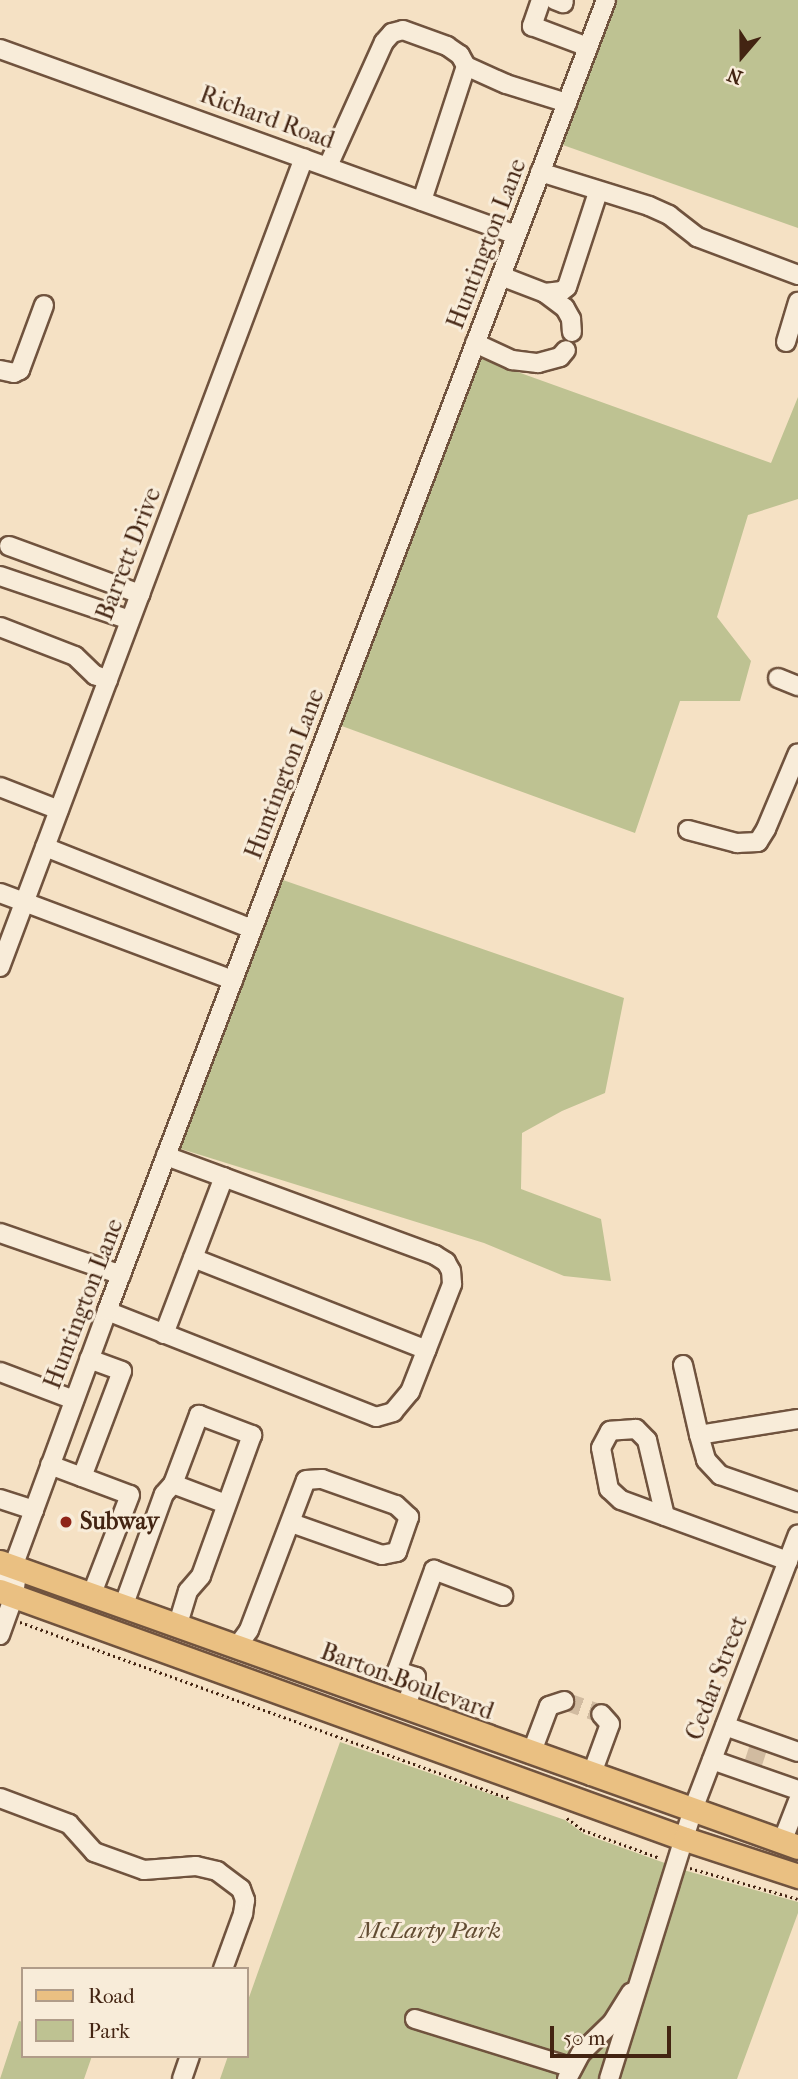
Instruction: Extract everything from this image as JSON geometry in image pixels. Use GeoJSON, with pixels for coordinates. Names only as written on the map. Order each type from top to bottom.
{"type":"FeatureCollection","features":[{"type":"Feature","properties":{"kind":"main road","name":"Barton Boulevard"},"geometry":{"type":"LineString","coordinates":[[6,1565],[790,1845]]}},
{"type":"Feature","properties":{"kind":"main road"},"geometry":{"type":"LineString","coordinates":[[5,1599],[227,1674],[685,1839],[798,1876]]}},
{"type":"Feature","properties":{"kind":"main road"},"geometry":{"type":"LineString","coordinates":[[227,1674],[236,1648]]}},
{"type":"Feature","properties":{"kind":"street"},"geometry":{"type":"LineString","coordinates":[[541,0],[532,26],[588,47]]}},
{"type":"Feature","properties":{"kind":"street"},"geometry":{"type":"LineString","coordinates":[[555,0],[563,3],[564,0]]}},
{"type":"Feature","properties":{"kind":"street","name":"Huntington Lane"},"geometry":{"type":"LineString","coordinates":[[6,1565],[34,1510],[107,1311],[606,0]]}},
{"type":"Feature","properties":{"kind":"street"},"geometry":{"type":"LineString","coordinates":[[328,166],[384,42],[392,33],[403,30],[447,46],[460,55],[466,66],[506,84],[567,103]]}},
{"type":"Feature","properties":{"kind":"street","name":"Richard Road"},"geometry":{"type":"LineString","coordinates":[[0,49],[516,235]]}},
{"type":"Feature","properties":{"kind":"street"},"geometry":{"type":"LineString","coordinates":[[422,201],[466,66]]}},
{"type":"Feature","properties":{"kind":"street","name":"Barrett Drive"},"geometry":{"type":"LineString","coordinates":[[1,960],[304,158]]}},
{"type":"Feature","properties":{"kind":"street"},"geometry":{"type":"LineString","coordinates":[[540,172],[659,211],[697,237],[798,275]]}},
{"type":"Feature","properties":{"kind":"street"},"geometry":{"type":"LineString","coordinates":[[545,293],[562,291],[566,287],[598,192]]}},
{"type":"Feature","properties":{"kind":"street"},"geometry":{"type":"LineString","coordinates":[[501,276],[545,293],[565,309],[571,318],[572,332]]}},
{"type":"Feature","properties":{"kind":"street"},"geometry":{"type":"LineString","coordinates":[[786,342],[798,302]]}},
{"type":"Feature","properties":{"kind":"street"},"geometry":{"type":"LineString","coordinates":[[0,370],[15,373],[20,370],[44,305]]}},
{"type":"Feature","properties":{"kind":"street"},"geometry":{"type":"LineString","coordinates":[[475,343],[512,360],[538,363],[560,357],[566,350]]}},
{"type":"Feature","properties":{"kind":"street"},"geometry":{"type":"LineString","coordinates":[[9,545],[140,594]]}},
{"type":"Feature","properties":{"kind":"street"},"geometry":{"type":"LineString","coordinates":[[0,576],[130,620]]}},
{"type":"Feature","properties":{"kind":"street"},"geometry":{"type":"LineString","coordinates":[[0,627],[75,656],[95,675],[108,680]]}},
{"type":"Feature","properties":{"kind":"street"},"geometry":{"type":"LineString","coordinates":[[778,678],[798,685]]}},
{"type":"Feature","properties":{"kind":"street"},"geometry":{"type":"LineString","coordinates":[[688,830],[737,843],[758,842],[798,753]]}},
{"type":"Feature","properties":{"kind":"street"},"geometry":{"type":"LineString","coordinates":[[0,788],[59,810]]}},
{"type":"Feature","properties":{"kind":"street"},"geometry":{"type":"LineString","coordinates":[[45,847],[252,929]]}},
{"type":"Feature","properties":{"kind":"street"},"geometry":{"type":"LineString","coordinates":[[0,893],[233,980]]}},
{"type":"Feature","properties":{"kind":"street"},"geometry":{"type":"LineString","coordinates":[[107,1311],[376,1417],[393,1412],[402,1403],[427,1350],[452,1284],[451,1271],[446,1262],[435,1255],[166,1156]]}},
{"type":"Feature","properties":{"kind":"street"},"geometry":{"type":"LineString","coordinates":[[164,1334],[224,1177]]}},
{"type":"Feature","properties":{"kind":"street"},"geometry":{"type":"LineString","coordinates":[[0,1233],[121,1275]]}},
{"type":"Feature","properties":{"kind":"street"},"geometry":{"type":"LineString","coordinates":[[193,1258],[427,1350]]}},
{"type":"Feature","properties":{"kind":"street"},"geometry":{"type":"LineString","coordinates":[[82,1477],[122,1371],[89,1359]]}},
{"type":"Feature","properties":{"kind":"street"},"geometry":{"type":"LineString","coordinates":[[683,1365],[706,1460],[720,1475],[798,1502]]}},
{"type":"Feature","properties":{"kind":"street"},"geometry":{"type":"LineString","coordinates":[[0,1372],[74,1400]]}},
{"type":"Feature","properties":{"kind":"street"},"geometry":{"type":"LineString","coordinates":[[123,1607],[164,1494],[173,1484],[199,1415],[252,1435],[201,1576],[188,1591],[177,1627]]}},
{"type":"Feature","properties":{"kind":"street"},"geometry":{"type":"LineString","coordinates":[[699,1435],[798,1419]]}},
{"type":"Feature","properties":{"kind":"street"},"geometry":{"type":"LineString","coordinates":[[665,1516],[647,1440],[636,1429],[610,1431],[600,1448],[609,1489],[621,1500],[665,1516],[794,1549]]}},
{"type":"Feature","properties":{"kind":"street"},"geometry":{"type":"LineString","coordinates":[[50,1465],[130,1496],[91,1595]]}},
{"type":"Feature","properties":{"kind":"street"},"geometry":{"type":"LineString","coordinates":[[236,1648],[249,1630],[306,1480],[314,1477],[396,1506],[405,1510],[409,1524],[397,1552],[382,1555],[291,1523]]}},
{"type":"Feature","properties":{"kind":"street"},"geometry":{"type":"LineString","coordinates":[[173,1484],[226,1504]]}},
{"type":"Feature","properties":{"kind":"street"},"geometry":{"type":"LineString","coordinates":[[0,1499],[34,1510]]}},
{"type":"Feature","properties":{"kind":"street","name":"Cedar Street"},"geometry":{"type":"LineString","coordinates":[[646,1968],[692,1812],[794,1549]]}},
{"type":"Feature","properties":{"kind":"street"},"geometry":{"type":"LineString","coordinates":[[0,1635],[5,1599],[16,1580],[6,1565]]}},
{"type":"Feature","properties":{"kind":"street"},"geometry":{"type":"LineString","coordinates":[[405,1709],[416,1677],[397,1671],[434,1570],[503,1596]]}},
{"type":"Feature","properties":{"kind":"street"},"geometry":{"type":"LineString","coordinates":[[531,1754],[549,1706],[564,1701]]}},
{"type":"Feature","properties":{"kind":"street"},"geometry":{"type":"LineString","coordinates":[[591,1776],[610,1724],[601,1714]]}},
{"type":"Feature","properties":{"kind":"street"},"geometry":{"type":"LineString","coordinates":[[725,1726],[798,1790]]}},
{"type":"Feature","properties":{"kind":"street"},"geometry":{"type":"LineString","coordinates":[[712,1760],[761,1758],[798,1752]]}},
{"type":"Feature","properties":{"kind":"street"},"geometry":{"type":"LineString","coordinates":[[0,1798],[69,1824],[94,1852],[144,1870],[196,1866],[217,1871],[241,1889],[245,1900],[243,1914],[224,1967]]}},
{"type":"Feature","properties":{"kind":"street"},"geometry":{"type":"LineString","coordinates":[[790,1845],[798,1801]]}},
{"type":"Feature","properties":{"kind":"street"},"geometry":{"type":"LineString","coordinates":[[415,2019],[570,2074],[581,2053],[612,2023],[646,1968]]}},
{"type":"Feature","properties":{"kind":"street"},"geometry":{"type":"LineString","coordinates":[[609,2079],[646,1968]]}},
{"type":"Feature","properties":{"kind":"street"},"geometry":{"type":"LineString","coordinates":[[182,2079],[189,2058]]}},
{"type":"Feature","properties":{"kind":"path"},"geometry":{"type":"LineString","coordinates":[[5,1599],[520,1801]]}},
{"type":"Feature","properties":{"kind":"path"},"geometry":{"type":"LineString","coordinates":[[564,1816],[583,1830],[666,1860]]}},
{"type":"Feature","properties":{"kind":"path"},"geometry":{"type":"LineString","coordinates":[[686,1867],[798,1899]]}},
{"type":"Feature","properties":{"kind":"green space"},"geometry":{"type":"Polygon","coordinates":[[[615,0],[798,0],[798,228],[560,144],[615,0]]]}},
{"type":"Feature","properties":{"kind":"green space"},"geometry":{"type":"Polygon","coordinates":[[[479,358],[771,463],[798,397],[798,499],[748,515],[717,617],[751,661],[740,701],[680,701],[635,833],[339,725],[479,358]]]}},
{"type":"Feature","properties":{"kind":"green space"},"geometry":{"type":"Polygon","coordinates":[[[280,879],[624,998],[605,1093],[562,1111],[522,1133],[521,1189],[601,1219],[611,1281],[564,1276],[484,1243],[178,1148],[280,879]]]}},
{"type":"Feature","properties":{"kind":"green space","name":"McLarty Park"},"geometry":{"type":"Polygon","coordinates":[[[340,1742],[565,1820],[584,1834],[687,1871],[798,1902],[798,1913],[737,2079],[220,2079],[227,2058],[248,2058],[248,2000],[340,1742]]]}},
{"type":"Feature","properties":{"kind":"green space"},"geometry":{"type":"Polygon","coordinates":[[[19,2021],[21,2058],[91,2058],[84,2079],[0,2079],[19,2021]]]}},
{"type":"Feature","properties":{"kind":"tunnel"},"geometry":{"type":"LineString","coordinates":[[564,1701],[601,1714]]}},
{"type":"Feature","properties":{"kind":"tunnel"},"geometry":{"type":"LineString","coordinates":[[753,1764],[758,1749]]}},
{"type":"Feature","properties":{"kind":"place","name":"Subway"},"geometry":{"type":"Point","coordinates":[66,1522]}}]}
